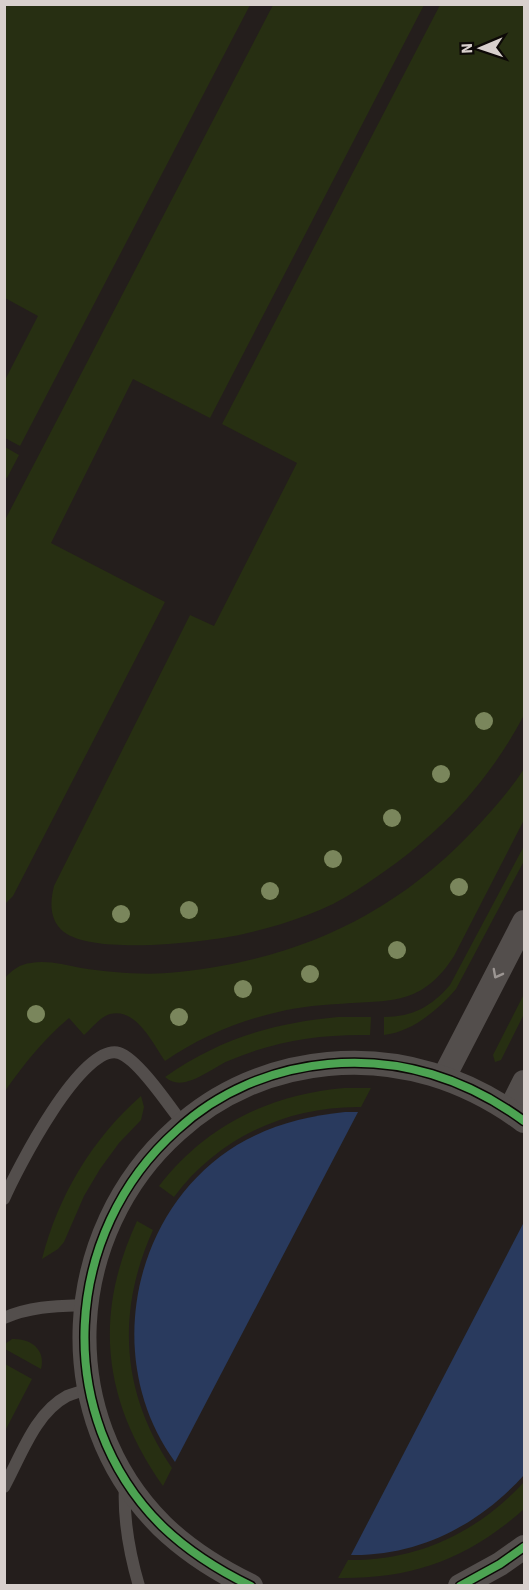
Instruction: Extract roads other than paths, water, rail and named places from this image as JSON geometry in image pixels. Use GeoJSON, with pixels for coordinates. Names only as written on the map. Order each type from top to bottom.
{"type":"FeatureCollection","features":[{"type":"Feature","properties":{"kind":"street"},"geometry":{"type":"LineString","coordinates":[[444,1077],[525,922]]}},
{"type":"Feature","properties":{"kind":"street"},"geometry":{"type":"LineString","coordinates":[[251,1586],[205,1561],[161,1525],[126,1480],[101,1429],[90,1389],[84,1345],[86,1305],[94,1260],[115,1208],[147,1160],[183,1124],[210,1104],[261,1078],[316,1065],[344,1062],[373,1062],[401,1066],[444,1077],[482,1093],[517,1116],[525,1082]]}},
{"type":"Feature","properties":{"kind":"street"},"geometry":{"type":"LineString","coordinates":[[460,1586],[525,1547]]}},
{"type":"Feature","properties":{"kind":"lane"},"geometry":{"type":"LineString","coordinates":[[4,1199],[21,1162],[43,1124],[75,1080],[98,1058],[110,1053],[118,1053],[125,1057],[139,1068],[183,1124]]}},
{"type":"Feature","properties":{"kind":"lane"},"geometry":{"type":"LineString","coordinates":[[7,1314],[48,1306],[86,1305]]}},
{"type":"Feature","properties":{"kind":"lane"},"geometry":{"type":"LineString","coordinates":[[4,1487],[36,1426],[51,1407],[69,1395],[90,1389]]}},
{"type":"Feature","properties":{"kind":"lane"},"geometry":{"type":"LineString","coordinates":[[126,1480],[124,1507],[130,1556],[139,1586]]}},
{"type":"Feature","properties":{"kind":"water"},"geometry":{"type":"Polygon","coordinates":[[[345,1112],[358,1112],[175,1462],[152,1422],[139,1380],[134,1335],[138,1291],[151,1248],[172,1208],[201,1173],[237,1145],[289,1122],[345,1112]]]}},
{"type":"Feature","properties":{"kind":"water"},"geometry":{"type":"Polygon","coordinates":[[[524,1222],[524,1475],[488,1509],[446,1534],[400,1550],[351,1555],[524,1222]]]}}]}
